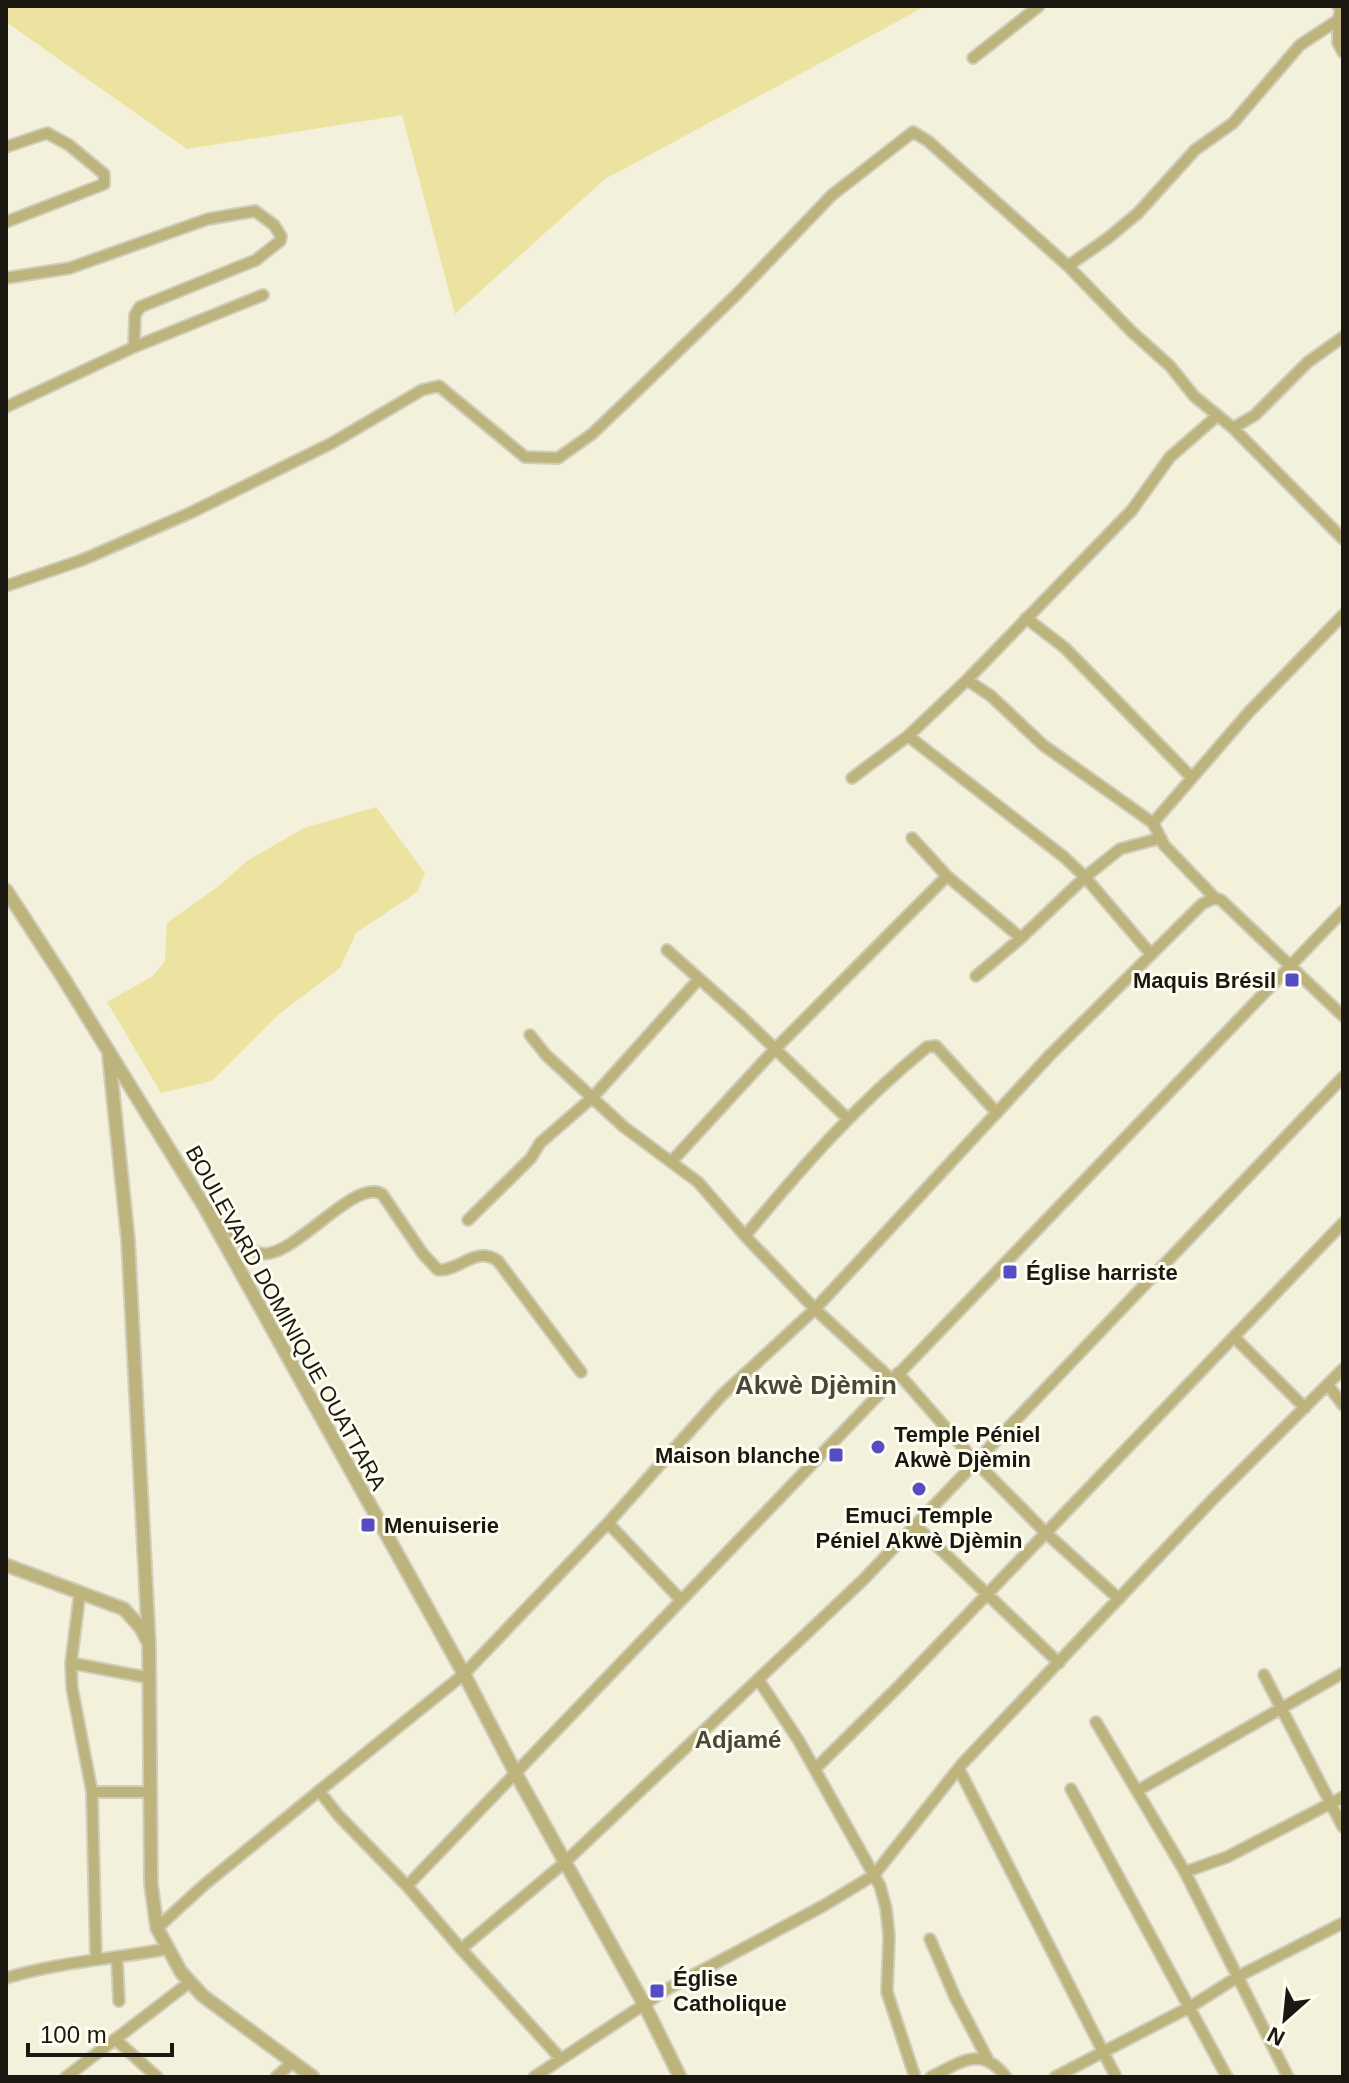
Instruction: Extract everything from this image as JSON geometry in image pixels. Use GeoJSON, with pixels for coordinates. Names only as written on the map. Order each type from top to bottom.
{"type":"FeatureCollection","features":[{"type":"Feature","properties":{"kind":"street"},"geometry":{"type":"LineString","coordinates":[[973,58],[1039,6]]}},
{"type":"Feature","properties":{"kind":"street"},"geometry":{"type":"LineString","coordinates":[[1338,6],[1341,10],[1338,43],[1343,52]]}},
{"type":"Feature","properties":{"kind":"street"},"geometry":{"type":"LineString","coordinates":[[1068,266],[1138,213],[1195,150],[1233,123],[1300,45],[1338,20]]}},
{"type":"Feature","properties":{"kind":"street"},"geometry":{"type":"LineString","coordinates":[[6,586],[82,560],[204,506],[332,443],[422,390],[439,386],[525,457],[558,458],[592,434],[637,391],[738,293],[832,195],[913,132],[928,141],[1068,266],[1170,366],[1194,396],[1233,428],[1343,539]]}},
{"type":"Feature","properties":{"kind":"street"},"geometry":{"type":"LineString","coordinates":[[6,147],[47,133],[69,145],[104,174],[104,184],[6,222]]}},
{"type":"Feature","properties":{"kind":"street"},"geometry":{"type":"LineString","coordinates":[[6,278],[70,268],[208,219],[255,211],[274,225],[281,236],[280,241],[256,260],[140,307],[135,315],[134,347]]}},
{"type":"Feature","properties":{"kind":"street"},"geometry":{"type":"LineString","coordinates":[[6,407],[134,347],[263,295]]}},
{"type":"Feature","properties":{"kind":"street"},"geometry":{"type":"LineString","coordinates":[[1233,428],[1255,415],[1308,362],[1343,337]]}},
{"type":"Feature","properties":{"kind":"street"},"geometry":{"type":"LineString","coordinates":[[852,778],[908,736],[967,680],[1132,510],[1170,457],[1217,416]]}},
{"type":"Feature","properties":{"kind":"street"},"geometry":{"type":"LineString","coordinates":[[1153,823],[1249,712],[1343,615]]}},
{"type":"Feature","properties":{"kind":"street"},"geometry":{"type":"LineString","coordinates":[[1026,618],[1065,648],[1192,778]]}},
{"type":"Feature","properties":{"kind":"street"},"geometry":{"type":"LineString","coordinates":[[967,680],[991,696],[1043,745],[1153,823],[1164,845],[1215,898],[1221,900],[1343,1016]]}},
{"type":"Feature","properties":{"kind":"street"},"geometry":{"type":"LineString","coordinates":[[908,736],[1064,857],[1150,953]]}},
{"type":"Feature","properties":{"kind":"street"},"geometry":{"type":"LineString","coordinates":[[912,838],[947,876],[1021,938]]}},
{"type":"Feature","properties":{"kind":"street"},"geometry":{"type":"LineString","coordinates":[[976,976],[1120,849],[1161,838]]}},
{"type":"Feature","properties":{"kind":"street"},"geometry":{"type":"LineString","coordinates":[[672,1161],[775,1049],[947,876]]}},
{"type":"Feature","properties":{"kind":"street","name":"BOULEVARD DOMINIQUE OUATTARA"},"geometry":{"type":"LineString","coordinates":[[6,890],[204,1206],[464,1674],[564,1863],[644,2004],[680,2077]]}},
{"type":"Feature","properties":{"kind":"street"},"geometry":{"type":"LineString","coordinates":[[157,1928],[204,1885],[464,1674],[608,1523],[722,1395],[815,1309],[1050,1055],[1150,953],[1202,904],[1215,898]]}},
{"type":"Feature","properties":{"kind":"street"},"geometry":{"type":"LineString","coordinates":[[407,1886],[1343,911]]}},
{"type":"Feature","properties":{"kind":"street"},"geometry":{"type":"LineString","coordinates":[[667,950],[848,1119]]}},
{"type":"Feature","properties":{"kind":"street"},"geometry":{"type":"LineString","coordinates":[[468,1220],[531,1158],[540,1143],[593,1097],[698,980]]}},
{"type":"Feature","properties":{"kind":"street"},"geometry":{"type":"LineString","coordinates":[[530,1035],[540,1049],[624,1127],[698,1182],[815,1309],[895,1377],[1045,1532],[1119,1599]]}},
{"type":"Feature","properties":{"kind":"street"},"geometry":{"type":"LineString","coordinates":[[745,1236],[801,1168],[848,1119],[927,1047],[936,1046],[997,1113]]}},
{"type":"Feature","properties":{"kind":"street"},"geometry":{"type":"LineString","coordinates":[[109,1053],[128,1240],[149,1645],[151,1884],[157,1928],[166,1949],[203,1996],[313,2077]]}},
{"type":"Feature","properties":{"kind":"street"},"geometry":{"type":"LineString","coordinates":[[461,1949],[564,1863],[863,1580],[1343,1077]]}},
{"type":"Feature","properties":{"kind":"street"},"geometry":{"type":"LineString","coordinates":[[204,1206],[216,1212],[249,1249],[262,1254],[276,1253],[337,1209],[368,1191],[376,1190],[438,1270],[445,1270],[480,1254],[498,1261],[581,1372]]}},
{"type":"Feature","properties":{"kind":"street"},"geometry":{"type":"LineString","coordinates":[[815,1769],[1343,1223]]}},
{"type":"Feature","properties":{"kind":"street"},"geometry":{"type":"LineString","coordinates":[[1235,1338],[1305,1408]]}},
{"type":"Feature","properties":{"kind":"street"},"geometry":{"type":"LineString","coordinates":[[534,2077],[669,1988],[823,1906],[874,1875],[959,1769],[1343,1369]]}},
{"type":"Feature","properties":{"kind":"street"},"geometry":{"type":"LineString","coordinates":[[1328,1385],[1343,1405]]}},
{"type":"Feature","properties":{"kind":"street"},"geometry":{"type":"LineString","coordinates":[[608,1523],[681,1600]]}},
{"type":"Feature","properties":{"kind":"street"},"geometry":{"type":"LineString","coordinates":[[915,1525],[1059,1663]]}},
{"type":"Feature","properties":{"kind":"street"},"geometry":{"type":"LineString","coordinates":[[6,1565],[124,1609],[141,1628],[149,1645]]}},
{"type":"Feature","properties":{"kind":"street"},"geometry":{"type":"LineString","coordinates":[[80,1592],[71,1663],[72,1688],[92,1792],[96,1960]]}},
{"type":"Feature","properties":{"kind":"street"},"geometry":{"type":"LineString","coordinates":[[71,1663],[150,1678]]}},
{"type":"Feature","properties":{"kind":"street"},"geometry":{"type":"LineString","coordinates":[[1137,1791],[1343,1673]]}},
{"type":"Feature","properties":{"kind":"street"},"geometry":{"type":"LineString","coordinates":[[1264,1675],[1343,1827]]}},
{"type":"Feature","properties":{"kind":"street"},"geometry":{"type":"LineString","coordinates":[[758,1679],[815,1769],[874,1875],[886,1908],[889,1936],[887,1992],[915,2077]]}},
{"type":"Feature","properties":{"kind":"street"},"geometry":{"type":"LineString","coordinates":[[1096,1722],[1185,1872],[1288,2077]]}},
{"type":"Feature","properties":{"kind":"street"},"geometry":{"type":"LineString","coordinates":[[959,1769],[1116,2077]]}},
{"type":"Feature","properties":{"kind":"street"},"geometry":{"type":"LineString","coordinates":[[1071,1789],[1227,2077]]}},
{"type":"Feature","properties":{"kind":"street"},"geometry":{"type":"LineString","coordinates":[[319,1791],[561,2059]]}},
{"type":"Feature","properties":{"kind":"street"},"geometry":{"type":"LineString","coordinates":[[92,1792],[150,1792]]}},
{"type":"Feature","properties":{"kind":"street"},"geometry":{"type":"LineString","coordinates":[[1185,1872],[1227,1857],[1343,1797]]}},
{"type":"Feature","properties":{"kind":"street"},"geometry":{"type":"LineString","coordinates":[[1055,2077],[1343,1923]]}},
{"type":"Feature","properties":{"kind":"street"},"geometry":{"type":"LineString","coordinates":[[930,1939],[955,1997],[988,2060],[1006,2077]]}},
{"type":"Feature","properties":{"kind":"street"},"geometry":{"type":"LineString","coordinates":[[6,1978],[55,1965],[166,1949]]}},
{"type":"Feature","properties":{"kind":"street"},"geometry":{"type":"LineString","coordinates":[[117,1958],[119,2001]]}},
{"type":"Feature","properties":{"kind":"street"},"geometry":{"type":"LineString","coordinates":[[66,2077],[190,1982]]}},
{"type":"Feature","properties":{"kind":"street"},"geometry":{"type":"LineString","coordinates":[[115,2039],[157,2077]]}},
{"type":"Feature","properties":{"kind":"street"},"geometry":{"type":"LineString","coordinates":[[931,2077],[959,2062],[976,2058],[988,2060]]}},
{"type":"Feature","properties":{"kind":"street"},"geometry":{"type":"LineString","coordinates":[[276,2077],[293,2062]]}},
{"type":"Feature","properties":{"kind":"shaded area"},"geometry":{"type":"Polygon","coordinates":[[[6,6],[926,6],[605,179],[455,314],[402,115],[187,149],[6,22],[6,6]]]}},
{"type":"Feature","properties":{"kind":"shaded area"},"geometry":{"type":"Polygon","coordinates":[[[376,807],[425,873],[417,892],[356,933],[340,968],[278,1015],[212,1081],[161,1093],[107,1002],[153,976],[165,961],[167,923],[220,885],[247,861],[304,828],[376,807]]]}},
{"type":"Feature","properties":{"kind":"place","name":"Maquis Brésil"},"geometry":{"type":"Point","coordinates":[1292,980]}},
{"type":"Feature","properties":{"kind":"place","name":"Église harriste"},"geometry":{"type":"Point","coordinates":[1010,1272]}},
{"type":"Feature","properties":{"kind":"place","name":"Temple Péniel Akwè Djèmin"},"geometry":{"type":"Point","coordinates":[878,1447]}},
{"type":"Feature","properties":{"kind":"place","name":"Maison blanche"},"geometry":{"type":"Point","coordinates":[836,1455]}},
{"type":"Feature","properties":{"kind":"place","name":"Emuci Temple Péniel Akwè Djèmin"},"geometry":{"type":"Point","coordinates":[919,1489]}},
{"type":"Feature","properties":{"kind":"place","name":"Menuiserie"},"geometry":{"type":"Point","coordinates":[368,1525]}},
{"type":"Feature","properties":{"kind":"place","name":"Église Catholique"},"geometry":{"type":"Point","coordinates":[657,1991]}},
{"type":"Feature","properties":{"kind":"district","name":"Akwè Djèmin"},"geometry":{"type":"Point","coordinates":[816,1385]}},
{"type":"Feature","properties":{"kind":"district","name":"Adjamé"},"geometry":{"type":"Point","coordinates":[738,1739]}}]}
